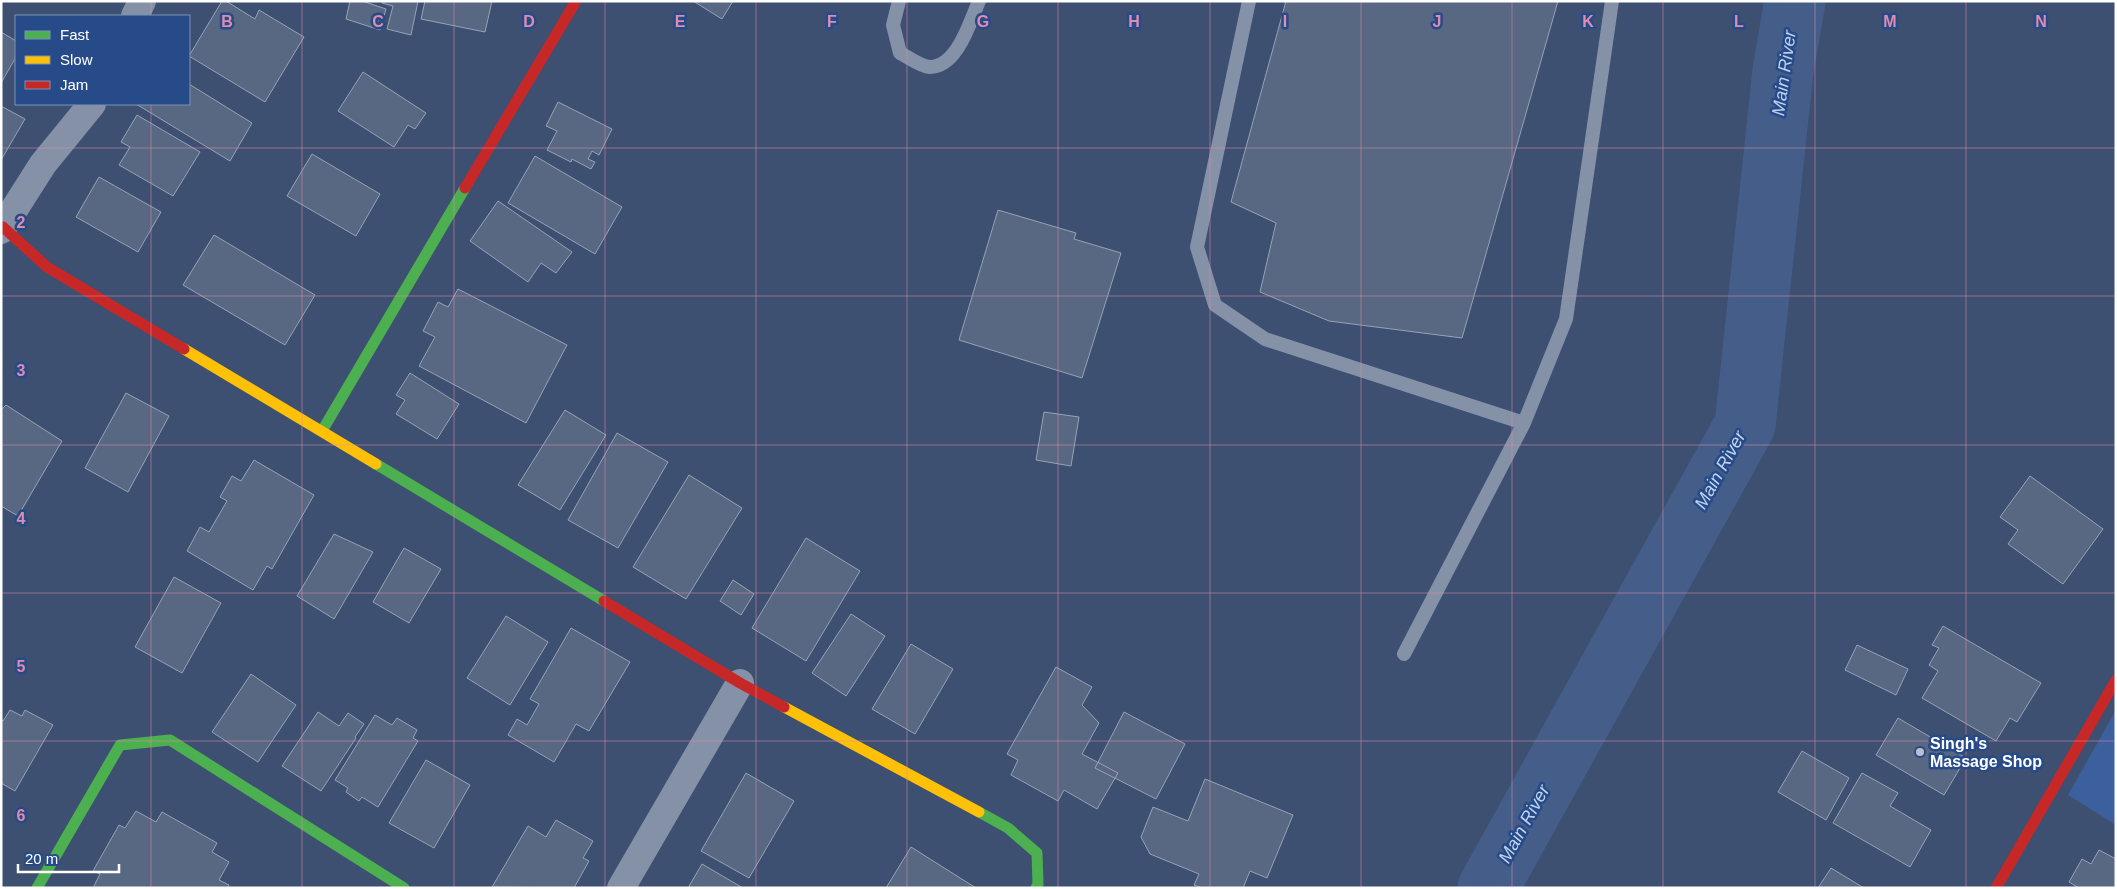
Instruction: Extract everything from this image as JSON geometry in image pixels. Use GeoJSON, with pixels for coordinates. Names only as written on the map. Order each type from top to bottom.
{"type":"FeatureCollection","features":[{"type":"Feature","properties":{"kind":"street"},"geometry":{"type":"LineString","coordinates":[[135,15],[142,1]]}},
{"type":"Feature","properties":{"kind":"street"},"geometry":{"type":"LineString","coordinates":[[322,431],[576,1]]}},
{"type":"Feature","properties":{"kind":"street"},"geometry":{"type":"LineString","coordinates":[[91,105],[43,164],[2,229],[47,267],[740,683],[1008,828],[1037,853],[1038,884],[1036,888]]}},
{"type":"Feature","properties":{"kind":"street"},"geometry":{"type":"LineString","coordinates":[[1996,888],[2116,680]]}},
{"type":"Feature","properties":{"kind":"street"},"geometry":{"type":"LineString","coordinates":[[621,888],[740,683]]}},
{"type":"Feature","properties":{"kind":"street"},"geometry":{"type":"LineString","coordinates":[[37,888],[120,745],[170,740],[404,888]]}},
{"type":"Feature","properties":{"kind":"lane"},"geometry":{"type":"LineString","coordinates":[[899,1],[893,25],[900,53],[928,67],[946,62],[956,51],[979,1]]}},
{"type":"Feature","properties":{"kind":"lane"},"geometry":{"type":"LineString","coordinates":[[1249,1],[1197,246],[1215,305],[1265,339],[1524,423]]}},
{"type":"Feature","properties":{"kind":"lane"},"geometry":{"type":"LineString","coordinates":[[1404,654],[1524,423],[1566,319],[1612,1]]}},
{"type":"Feature","properties":{"kind":"shaded area"},"geometry":{"type":"Polygon","coordinates":[[[2116,710],[2116,825],[2068,795],[2116,710]]]}},
{"type":"Feature","properties":{"kind":"building"},"geometry":{"type":"Polygon","coordinates":[[[222,1],[226,1],[255,19],[259,10],[304,37],[265,102],[190,57],[222,1]]]}},
{"type":"Feature","properties":{"kind":"building"},"geometry":{"type":"Polygon","coordinates":[[[350,1],[362,1],[386,9],[380,30],[346,19],[350,1]]]}},
{"type":"Feature","properties":{"kind":"building"},"geometry":{"type":"Polygon","coordinates":[[[383,1],[418,1],[411,35],[387,29],[393,6],[382,3],[383,1]]]}},
{"type":"Feature","properties":{"kind":"building"},"geometry":{"type":"Polygon","coordinates":[[[425,1],[492,1],[485,32],[421,19],[425,1]]]}},
{"type":"Feature","properties":{"kind":"building"},"geometry":{"type":"Polygon","coordinates":[[[693,1],[733,1],[722,19],[693,1]]]}},
{"type":"Feature","properties":{"kind":"building"},"geometry":{"type":"Polygon","coordinates":[[[1286,1],[1558,1],[1462,338],[1329,321],[1260,292],[1276,223],[1231,202],[1286,1]]]}},
{"type":"Feature","properties":{"kind":"building"},"geometry":{"type":"Polygon","coordinates":[[[1,32],[15,40],[15,59],[1,83],[1,32]]]}},
{"type":"Feature","properties":{"kind":"building"},"geometry":{"type":"Polygon","coordinates":[[[363,72],[426,113],[415,129],[408,125],[394,147],[338,111],[363,72]]]}},
{"type":"Feature","properties":{"kind":"building"},"geometry":{"type":"Polygon","coordinates":[[[190,85],[252,123],[230,161],[138,105],[190,105],[190,85]]]}},
{"type":"Feature","properties":{"kind":"building"},"geometry":{"type":"Polygon","coordinates":[[[558,102],[612,129],[599,155],[592,151],[588,159],[595,162],[591,169],[572,159],[571,162],[547,150],[557,131],[546,126],[558,102]]]}},
{"type":"Feature","properties":{"kind":"building"},"geometry":{"type":"Polygon","coordinates":[[[1,106],[25,119],[1,160],[1,106]]]}},
{"type":"Feature","properties":{"kind":"building"},"geometry":{"type":"Polygon","coordinates":[[[137,115],[200,152],[173,196],[119,165],[130,147],[121,142],[137,115]]]}},
{"type":"Feature","properties":{"kind":"building"},"geometry":{"type":"Polygon","coordinates":[[[312,154],[380,194],[356,236],[287,196],[312,154]]]}},
{"type":"Feature","properties":{"kind":"building"},"geometry":{"type":"Polygon","coordinates":[[[535,156],[622,207],[595,254],[508,203],[535,156]]]}},
{"type":"Feature","properties":{"kind":"building"},"geometry":{"type":"Polygon","coordinates":[[[99,177],[161,212],[138,252],[76,217],[99,177]]]}},
{"type":"Feature","properties":{"kind":"building"},"geometry":{"type":"Polygon","coordinates":[[[498,201],[572,252],[556,273],[541,263],[528,282],[470,241],[498,201]]]}},
{"type":"Feature","properties":{"kind":"building"},"geometry":{"type":"Polygon","coordinates":[[[998,210],[1076,233],[1074,239],[1121,253],[1082,378],[959,340],[998,210]]]}},
{"type":"Feature","properties":{"kind":"building"},"geometry":{"type":"Polygon","coordinates":[[[214,235],[315,295],[285,345],[183,285],[214,235]]]}},
{"type":"Feature","properties":{"kind":"building"},"geometry":{"type":"Polygon","coordinates":[[[458,289],[567,345],[526,423],[419,366],[435,337],[423,331],[438,302],[448,307],[458,289]]]}},
{"type":"Feature","properties":{"kind":"building"},"geometry":{"type":"Polygon","coordinates":[[[410,373],[459,404],[437,439],[396,414],[405,400],[396,395],[410,373]]]}},
{"type":"Feature","properties":{"kind":"building"},"geometry":{"type":"Polygon","coordinates":[[[126,393],[169,416],[128,492],[85,468],[126,393]]]}},
{"type":"Feature","properties":{"kind":"building"},"geometry":{"type":"Polygon","coordinates":[[[6,405],[62,441],[18,516],[1,506],[1,410],[6,405]]]}},
{"type":"Feature","properties":{"kind":"building"},"geometry":{"type":"Polygon","coordinates":[[[565,410],[606,435],[560,510],[518,485],[565,410]]]}},
{"type":"Feature","properties":{"kind":"building"},"geometry":{"type":"Polygon","coordinates":[[[1044,412],[1079,417],[1071,466],[1036,460],[1044,412]]]}},
{"type":"Feature","properties":{"kind":"building"},"geometry":{"type":"Polygon","coordinates":[[[617,433],[668,462],[618,548],[568,520],[617,433]]]}},
{"type":"Feature","properties":{"kind":"building"},"geometry":{"type":"Polygon","coordinates":[[[254,460],[314,495],[272,569],[267,566],[253,590],[187,551],[200,527],[209,532],[227,501],[220,497],[232,476],[241,481],[254,460]]]}},
{"type":"Feature","properties":{"kind":"building"},"geometry":{"type":"Polygon","coordinates":[[[689,475],[742,508],[686,599],[633,567],[689,475]]]}},
{"type":"Feature","properties":{"kind":"building"},"geometry":{"type":"Polygon","coordinates":[[[2030,476],[2103,529],[2063,584],[2008,544],[2018,530],[2000,517],[2030,476]]]}},
{"type":"Feature","properties":{"kind":"building"},"geometry":{"type":"Polygon","coordinates":[[[334,534],[373,552],[334,619],[297,596],[334,534]]]}},
{"type":"Feature","properties":{"kind":"building"},"geometry":{"type":"Polygon","coordinates":[[[806,538],[860,571],[806,661],[752,628],[806,538]]]}},
{"type":"Feature","properties":{"kind":"building"},"geometry":{"type":"Polygon","coordinates":[[[404,548],[441,569],[409,623],[373,602],[404,548]]]}},
{"type":"Feature","properties":{"kind":"building"},"geometry":{"type":"Polygon","coordinates":[[[174,577],[221,603],[182,673],[135,647],[174,577]]]}},
{"type":"Feature","properties":{"kind":"building"},"geometry":{"type":"Polygon","coordinates":[[[733,580],[754,594],[741,615],[720,601],[733,580]]]}},
{"type":"Feature","properties":{"kind":"building"},"geometry":{"type":"Polygon","coordinates":[[[851,614],[885,636],[846,696],[812,673],[851,614]]]}},
{"type":"Feature","properties":{"kind":"building"},"geometry":{"type":"Polygon","coordinates":[[[506,616],[548,642],[510,705],[467,678],[506,616]]]}},
{"type":"Feature","properties":{"kind":"building"},"geometry":{"type":"Polygon","coordinates":[[[1943,626],[2041,683],[2017,722],[2010,718],[1996,741],[1922,698],[1938,671],[1929,665],[1939,648],[1932,645],[1943,626]]]}},
{"type":"Feature","properties":{"kind":"building"},"geometry":{"type":"Polygon","coordinates":[[[571,628],[630,662],[589,731],[576,724],[554,762],[508,735],[517,719],[527,725],[539,704],[530,699],[571,628]]]}},
{"type":"Feature","properties":{"kind":"building"},"geometry":{"type":"Polygon","coordinates":[[[911,644],[953,669],[915,734],[872,709],[911,644]]]}},
{"type":"Feature","properties":{"kind":"building"},"geometry":{"type":"Polygon","coordinates":[[[1857,645],[1908,669],[1896,695],[1845,670],[1857,645]]]}},
{"type":"Feature","properties":{"kind":"building"},"geometry":{"type":"Polygon","coordinates":[[[1056,667],[1092,687],[1082,705],[1099,723],[1082,754],[1118,773],[1097,809],[1064,790],[1058,801],[1011,775],[1018,760],[1007,754],[1056,667]]]}},
{"type":"Feature","properties":{"kind":"building"},"geometry":{"type":"Polygon","coordinates":[[[251,674],[296,705],[258,762],[212,732],[251,674]]]}},
{"type":"Feature","properties":{"kind":"building"},"geometry":{"type":"Polygon","coordinates":[[[10,710],[22,716],[25,710],[53,725],[15,791],[1,783],[1,720],[3,721],[10,710]]]}},
{"type":"Feature","properties":{"kind":"building"},"geometry":{"type":"Polygon","coordinates":[[[318,712],[339,726],[348,713],[364,724],[321,791],[282,766],[318,712]]]}},
{"type":"Feature","properties":{"kind":"building"},"geometry":{"type":"Polygon","coordinates":[[[1124,712],[1185,744],[1156,799],[1095,768],[1124,712]]]}},
{"type":"Feature","properties":{"kind":"building"},"geometry":{"type":"Polygon","coordinates":[[[375,715],[392,725],[397,718],[417,730],[413,738],[418,741],[378,807],[362,797],[359,801],[346,792],[348,788],[335,780],[375,715]]]}},
{"type":"Feature","properties":{"kind":"building"},"geometry":{"type":"Polygon","coordinates":[[[1898,718],[1966,758],[1944,795],[1876,755],[1898,718]]]}},
{"type":"Feature","properties":{"kind":"building"},"geometry":{"type":"Polygon","coordinates":[[[1802,751],[1849,778],[1826,820],[1778,792],[1802,751]]]}},
{"type":"Feature","properties":{"kind":"building"},"geometry":{"type":"Polygon","coordinates":[[[426,760],[470,785],[434,848],[389,823],[426,760]]]}},
{"type":"Feature","properties":{"kind":"building"},"geometry":{"type":"Polygon","coordinates":[[[746,773],[794,801],[749,878],[701,851],[746,773]]]}},
{"type":"Feature","properties":{"kind":"building"},"geometry":{"type":"Polygon","coordinates":[[[1862,773],[1898,793],[1890,806],[1931,830],[1910,867],[1833,823],[1862,773]]]}},
{"type":"Feature","properties":{"kind":"building"},"geometry":{"type":"Polygon","coordinates":[[[1205,779],[1293,815],[1267,878],[1250,871],[1243,888],[1202,888],[1194,885],[1199,874],[1150,854],[1141,837],[1153,807],[1188,821],[1205,779]]]}},
{"type":"Feature","properties":{"kind":"building"},"geometry":{"type":"Polygon","coordinates":[[[136,811],[156,822],[162,812],[217,843],[212,852],[229,862],[219,880],[229,885],[227,888],[93,888],[100,874],[93,871],[119,825],[125,828],[136,811]]]}},
{"type":"Feature","properties":{"kind":"building"},"geometry":{"type":"Polygon","coordinates":[[[556,820],[593,841],[583,858],[589,861],[574,888],[492,887],[528,826],[546,837],[556,820]]]}},
{"type":"Feature","properties":{"kind":"building"},"geometry":{"type":"Polygon","coordinates":[[[911,847],[976,888],[886,888],[911,847]]]}},
{"type":"Feature","properties":{"kind":"building"},"geometry":{"type":"Polygon","coordinates":[[[2099,850],[2116,859],[2116,888],[2079,888],[2069,882],[2082,859],[2091,864],[2099,850]]]}},
{"type":"Feature","properties":{"kind":"building"},"geometry":{"type":"Polygon","coordinates":[[[702,864],[743,888],[688,888],[702,864]]]}},
{"type":"Feature","properties":{"kind":"building"},"geometry":{"type":"Polygon","coordinates":[[[1831,868],[1864,888],[1818,888],[1831,868]]]}},
{"type":"Feature","properties":{"kind":"waterway","name":"Main River"},"geometry":{"type":"LineString","coordinates":[[1488,888],[1745,425],[1783,71],[1795,1]]}},
{"type":"Feature","properties":{"kind":"traffic: fast"},"geometry":{"type":"LineString","coordinates":[[322,431],[465,188]]}},
{"type":"Feature","properties":{"kind":"traffic: fast"},"geometry":{"type":"LineString","coordinates":[[376,464],[604,601]]}},
{"type":"Feature","properties":{"kind":"traffic: fast"},"geometry":{"type":"LineString","coordinates":[[37,888],[120,745],[170,740],[404,888]]}},
{"type":"Feature","properties":{"kind":"traffic: fast"},"geometry":{"type":"LineString","coordinates":[[979,812],[1008,828],[1037,853],[1038,884],[1036,888]]}},
{"type":"Feature","properties":{"kind":"traffic: slow"},"geometry":{"type":"LineString","coordinates":[[184,349],[376,464]]}},
{"type":"Feature","properties":{"kind":"traffic: slow"},"geometry":{"type":"LineString","coordinates":[[784,707],[979,812]]}},
{"type":"Feature","properties":{"kind":"traffic: jam"},"geometry":{"type":"LineString","coordinates":[[465,188],[576,1]]}},
{"type":"Feature","properties":{"kind":"traffic: jam"},"geometry":{"type":"LineString","coordinates":[[3,227],[47,267],[184,349]]}},
{"type":"Feature","properties":{"kind":"traffic: jam"},"geometry":{"type":"LineString","coordinates":[[604,601],[740,683],[784,707]]}},
{"type":"Feature","properties":{"kind":"traffic: jam"},"geometry":{"type":"LineString","coordinates":[[1996,888],[2116,680]]}},
{"type":"Feature","properties":{"kind":"place","name":"Singh's Massage Shop"},"geometry":{"type":"Point","coordinates":[1920,752]}}]}
